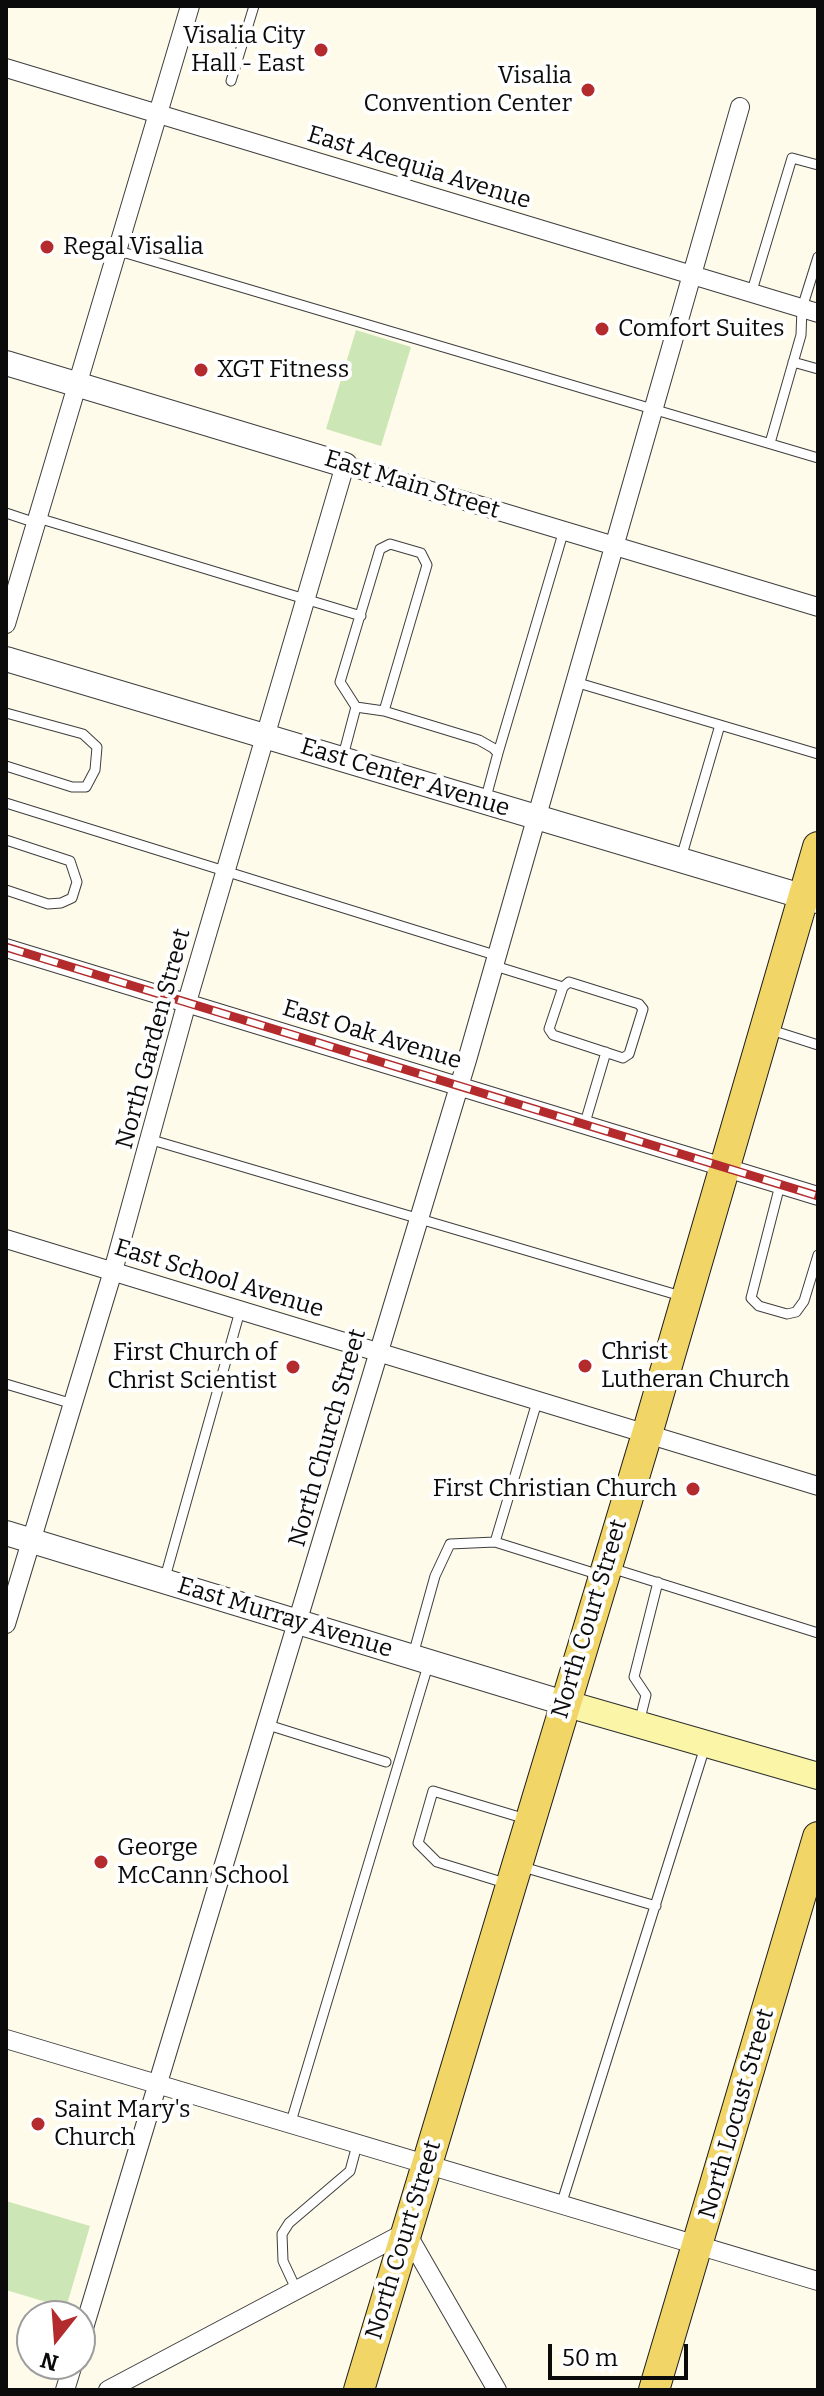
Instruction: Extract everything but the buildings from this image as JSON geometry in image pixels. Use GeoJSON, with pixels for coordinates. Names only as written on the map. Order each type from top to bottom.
{"type":"FeatureCollection","features":[{"type":"Feature","properties":{"kind":"main road","name":"North Court Street"},"geometry":{"type":"LineString","coordinates":[[359,2390],[647,1434],[765,1029],[811,899],[818,847]]}},
{"type":"Feature","properties":{"kind":"main road"},"geometry":{"type":"LineString","coordinates":[[564,1703],[818,1776]]}},
{"type":"Feature","properties":{"kind":"main road","name":"North Locust Street"},"geometry":{"type":"LineString","coordinates":[[654,2390],[818,1837]]}},
{"type":"Feature","properties":{"kind":"street"},"geometry":{"type":"LineString","coordinates":[[6,624],[190,6]]}},
{"type":"Feature","properties":{"kind":"street","name":"East Acequia Avenue"},"geometry":{"type":"LineString","coordinates":[[6,68],[810,311]]}},
{"type":"Feature","properties":{"kind":"street","name":"North Church Street"},"geometry":{"type":"LineString","coordinates":[[92,2300],[459,1087],[740,107]]}},
{"type":"Feature","properties":{"kind":"street","name":"East Main Street"},"geometry":{"type":"LineString","coordinates":[[6,363],[818,607]]}},
{"type":"Feature","properties":{"kind":"street","name":"North Garden Street"},"geometry":{"type":"LineString","coordinates":[[6,1624],[152,1140],[187,1002],[345,465]]}},
{"type":"Feature","properties":{"kind":"street","name":"East Center Avenue"},"geometry":{"type":"LineString","coordinates":[[6,659],[811,899]]}},
{"type":"Feature","properties":{"kind":"street","name":"East Oak Avenue"},"geometry":{"type":"LineString","coordinates":[[6,948],[818,1196]]}},
{"type":"Feature","properties":{"kind":"street","name":"East School Avenue"},"geometry":{"type":"LineString","coordinates":[[6,1239],[818,1486]]}},
{"type":"Feature","properties":{"kind":"street","name":"East Murray Avenue"},"geometry":{"type":"LineString","coordinates":[[6,1533],[564,1703]]}},
{"type":"Feature","properties":{"kind":"street"},"geometry":{"type":"LineString","coordinates":[[6,2039],[818,2281]]}},
{"type":"Feature","properties":{"kind":"street"},"geometry":{"type":"LineString","coordinates":[[108,2390],[406,2232],[497,2390]]}},
{"type":"Feature","properties":{"kind":"lane"},"geometry":{"type":"LineString","coordinates":[[231,81],[254,6]]}},
{"type":"Feature","properties":{"kind":"lane"},"geometry":{"type":"LineString","coordinates":[[751,294],[792,158],[818,165]]}},
{"type":"Feature","properties":{"kind":"lane"},"geometry":{"type":"LineString","coordinates":[[119,251],[818,458]]}},
{"type":"Feature","properties":{"kind":"lane"},"geometry":{"type":"LineString","coordinates":[[770,443],[810,311],[818,257]]}},
{"type":"Feature","properties":{"kind":"lane"},"geometry":{"type":"LineString","coordinates":[[793,362],[818,369]]}},
{"type":"Feature","properties":{"kind":"lane"},"geometry":{"type":"LineString","coordinates":[[6,513],[361,616]]}},
{"type":"Feature","properties":{"kind":"lane"},"geometry":{"type":"LineString","coordinates":[[484,802],[564,530]]}},
{"type":"Feature","properties":{"kind":"lane"},"geometry":{"type":"LineString","coordinates":[[342,760],[356,707],[340,682],[380,549],[390,544],[421,553],[427,565],[384,711]]}},
{"type":"Feature","properties":{"kind":"lane"},"geometry":{"type":"LineString","coordinates":[[575,682],[818,754]]}},
{"type":"Feature","properties":{"kind":"lane"},"geometry":{"type":"LineString","coordinates":[[356,707],[384,711],[479,740],[498,753]]}},
{"type":"Feature","properties":{"kind":"lane"},"geometry":{"type":"LineString","coordinates":[[6,713],[83,734],[97,747],[95,770],[86,787],[72,787],[6,766]]}},
{"type":"Feature","properties":{"kind":"lane"},"geometry":{"type":"LineString","coordinates":[[680,861],[720,725]]}},
{"type":"Feature","properties":{"kind":"lane"},"geometry":{"type":"LineString","coordinates":[[6,803],[226,869],[563,987]]}},
{"type":"Feature","properties":{"kind":"lane"},"geometry":{"type":"LineString","coordinates":[[6,840],[70,861],[77,882],[72,898],[61,903],[48,904],[6,890]]}},
{"type":"Feature","properties":{"kind":"lane"},"geometry":{"type":"LineString","coordinates":[[569,982],[639,1004],[643,1009],[629,1054],[623,1058],[553,1035],[549,1029],[563,987],[569,982]]}},
{"type":"Feature","properties":{"kind":"lane"},"geometry":{"type":"LineString","coordinates":[[765,1029],[818,1045]]}},
{"type":"Feature","properties":{"kind":"lane"},"geometry":{"type":"LineString","coordinates":[[584,1126],[606,1052]]}},
{"type":"Feature","properties":{"kind":"lane"},"geometry":{"type":"LineString","coordinates":[[152,1140],[686,1298]]}},
{"type":"Feature","properties":{"kind":"lane"},"geometry":{"type":"LineString","coordinates":[[780,1185],[751,1298],[759,1306],[787,1314],[796,1312],[804,1301],[818,1255]]}},
{"type":"Feature","properties":{"kind":"lane"},"geometry":{"type":"LineString","coordinates":[[164,1581],[240,1311]]}},
{"type":"Feature","properties":{"kind":"lane"},"geometry":{"type":"LineString","coordinates":[[6,1384],[73,1404]]}},
{"type":"Feature","properties":{"kind":"lane"},"geometry":{"type":"LineString","coordinates":[[495,1542],[537,1402]]}},
{"type":"Feature","properties":{"kind":"lane"},"geometry":{"type":"LineString","coordinates":[[290,2125],[421,1660],[435,1576],[450,1544],[495,1542],[658,1582],[818,1633]]}},
{"type":"Feature","properties":{"kind":"lane"},"geometry":{"type":"LineString","coordinates":[[638,1724],[646,1695],[634,1677],[658,1582]]}},
{"type":"Feature","properties":{"kind":"lane"},"geometry":{"type":"LineString","coordinates":[[268,1725],[386,1762]]}},
{"type":"Feature","properties":{"kind":"lane"},"geometry":{"type":"LineString","coordinates":[[561,2205],[706,1744]]}},
{"type":"Feature","properties":{"kind":"lane"},"geometry":{"type":"LineString","coordinates":[[529,1820],[433,1791],[418,1843],[437,1862],[656,1906]]}},
{"type":"Feature","properties":{"kind":"lane"},"geometry":{"type":"LineString","coordinates":[[297,2292],[283,2261],[282,2234],[289,2223],[350,2171],[357,2145]]}},
{"type":"Feature","properties":{"kind":"green space"},"geometry":{"type":"Polygon","coordinates":[[[356,330],[411,347],[381,446],[326,429],[356,330]]]}},
{"type":"Feature","properties":{"kind":"green space"},"geometry":{"type":"Polygon","coordinates":[[[6,2201],[90,2226],[68,2300],[39,2300],[6,2290],[6,2201]]]}},
{"type":"Feature","properties":{"kind":"railway"},"geometry":{"type":"LineString","coordinates":[[6,947],[818,1196]]}},
{"type":"Feature","properties":{"kind":"place","name":"Visalia City Hall - East"},"geometry":{"type":"Point","coordinates":[321,50]}},
{"type":"Feature","properties":{"kind":"place","name":"Visalia Convention Center"},"geometry":{"type":"Point","coordinates":[588,90]}},
{"type":"Feature","properties":{"kind":"place","name":"Regal Visalia"},"geometry":{"type":"Point","coordinates":[47,247]}},
{"type":"Feature","properties":{"kind":"place","name":"Comfort Suites"},"geometry":{"type":"Point","coordinates":[602,329]}},
{"type":"Feature","properties":{"kind":"place","name":"XGT Fitness"},"geometry":{"type":"Point","coordinates":[201,370]}},
{"type":"Feature","properties":{"kind":"place","name":"Christ Lutheran Church"},"geometry":{"type":"Point","coordinates":[585,1366]}},
{"type":"Feature","properties":{"kind":"place","name":"First Church of Christ Scientist"},"geometry":{"type":"Point","coordinates":[293,1367]}},
{"type":"Feature","properties":{"kind":"place","name":"First Christian Church"},"geometry":{"type":"Point","coordinates":[693,1489]}},
{"type":"Feature","properties":{"kind":"place","name":"George McCann School"},"geometry":{"type":"Point","coordinates":[101,1862]}},
{"type":"Feature","properties":{"kind":"place","name":"Saint Mary's Church"},"geometry":{"type":"Point","coordinates":[38,2124]}}]}
